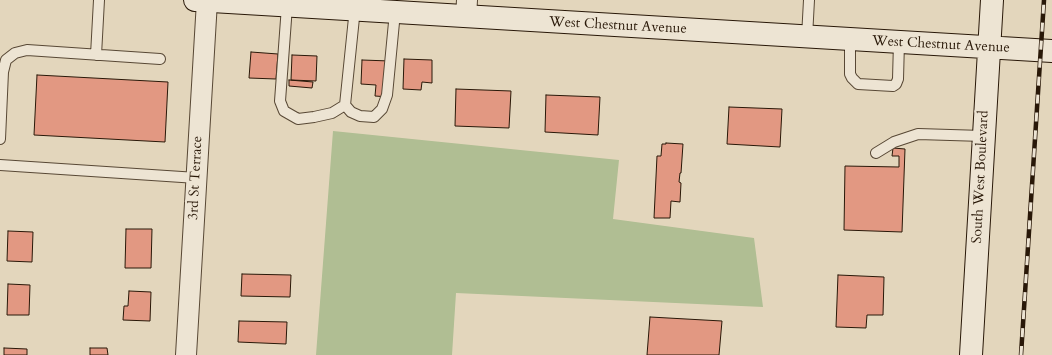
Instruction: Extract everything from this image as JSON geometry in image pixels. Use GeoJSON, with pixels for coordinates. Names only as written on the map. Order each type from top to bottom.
{"type":"FeatureCollection","features":[{"type":"Feature","properties":{"kind":"street","name":"West Chestnut Avenue"},"geometry":{"type":"LineString","coordinates":[[201,0],[355,5],[395,12],[466,8],[807,37],[1046,51]]}},
{"type":"Feature","properties":{"kind":"street","name":"3rd St Terrace"},"geometry":{"type":"LineString","coordinates":[[186,355],[196,178],[201,0]]}},
{"type":"Feature","properties":{"kind":"street","name":"South West Boulevard"},"geometry":{"type":"LineString","coordinates":[[971,355],[992,0]]}},
{"type":"Feature","properties":{"kind":"lane"},"geometry":{"type":"LineString","coordinates":[[96,54],[99,0]]}},
{"type":"Feature","properties":{"kind":"lane"},"geometry":{"type":"LineString","coordinates":[[807,37],[809,0]]}},
{"type":"Feature","properties":{"kind":"lane"},"geometry":{"type":"LineString","coordinates":[[291,4],[280,101],[284,111],[298,118],[314,117],[332,113],[345,105]]}},
{"type":"Feature","properties":{"kind":"lane"},"geometry":{"type":"LineString","coordinates":[[355,5],[345,105],[351,112],[360,116],[374,116],[382,109],[388,96],[395,12]]}},
{"type":"Feature","properties":{"kind":"lane"},"geometry":{"type":"LineString","coordinates":[[850,39],[850,74],[858,84],[893,86],[896,84],[898,79],[899,42]]}},
{"type":"Feature","properties":{"kind":"lane"},"geometry":{"type":"LineString","coordinates":[[0,139],[3,72],[6,60],[15,52],[27,50],[160,59]]}},
{"type":"Feature","properties":{"kind":"lane"},"geometry":{"type":"LineString","coordinates":[[876,153],[894,142],[918,134],[983,136]]}},
{"type":"Feature","properties":{"kind":"lane"},"geometry":{"type":"LineString","coordinates":[[0,165],[196,178]]}},
{"type":"Feature","properties":{"kind":"green space"},"geometry":{"type":"Polygon","coordinates":[[[333,131],[619,160],[613,219],[754,238],[763,307],[456,293],[452,355],[316,355],[333,131]]]}},
{"type":"Feature","properties":{"kind":"building"},"geometry":{"type":"Polygon","coordinates":[[[251,52],[278,54],[276,79],[249,78],[251,52]]]}},
{"type":"Feature","properties":{"kind":"building"},"geometry":{"type":"Polygon","coordinates":[[[292,55],[317,56],[316,81],[291,80],[292,55]]]}},
{"type":"Feature","properties":{"kind":"building"},"geometry":{"type":"Polygon","coordinates":[[[404,59],[432,60],[432,83],[422,82],[421,90],[403,89],[404,59]]]}},
{"type":"Feature","properties":{"kind":"building"},"geometry":{"type":"Polygon","coordinates":[[[362,60],[390,61],[389,97],[375,96],[376,85],[361,84],[362,60]]]}},
{"type":"Feature","properties":{"kind":"building"},"geometry":{"type":"Polygon","coordinates":[[[37,75],[168,82],[165,142],[34,135],[37,75]]]}},
{"type":"Feature","properties":{"kind":"building"},"geometry":{"type":"Polygon","coordinates":[[[289,80],[313,82],[312,88],[289,86],[289,80]]]}},
{"type":"Feature","properties":{"kind":"building"},"geometry":{"type":"Polygon","coordinates":[[[456,89],[511,91],[509,128],[455,126],[456,89]]]}},
{"type":"Feature","properties":{"kind":"building"},"geometry":{"type":"Polygon","coordinates":[[[546,95],[600,97],[598,135],[545,132],[546,95]]]}},
{"type":"Feature","properties":{"kind":"building"},"geometry":{"type":"Polygon","coordinates":[[[729,107],[782,109],[780,147],[727,144],[729,107]]]}},
{"type":"Feature","properties":{"kind":"building"},"geometry":{"type":"Polygon","coordinates":[[[662,144],[683,144],[679,182],[681,183],[680,202],[671,201],[670,218],[654,218],[657,156],[661,156],[662,144]]]}},
{"type":"Feature","properties":{"kind":"building"},"geometry":{"type":"Polygon","coordinates":[[[893,148],[905,149],[902,232],[844,230],[845,166],[899,167],[899,156],[892,156],[893,148]]]}},
{"type":"Feature","properties":{"kind":"building"},"geometry":{"type":"Polygon","coordinates":[[[126,229],[152,229],[151,268],[125,268],[126,229]]]}},
{"type":"Feature","properties":{"kind":"building"},"geometry":{"type":"Polygon","coordinates":[[[8,231],[33,232],[32,262],[7,261],[8,231]]]}},
{"type":"Feature","properties":{"kind":"building"},"geometry":{"type":"Polygon","coordinates":[[[242,274],[291,275],[290,297],[241,296],[242,274]]]}},
{"type":"Feature","properties":{"kind":"building"},"geometry":{"type":"Polygon","coordinates":[[[838,275],[884,277],[883,315],[867,315],[866,328],[836,327],[838,275]]]}},
{"type":"Feature","properties":{"kind":"building"},"geometry":{"type":"Polygon","coordinates":[[[8,284],[30,285],[29,315],[7,315],[8,284]]]}},
{"type":"Feature","properties":{"kind":"building"},"geometry":{"type":"Polygon","coordinates":[[[129,291],[151,292],[150,321],[123,320],[124,306],[128,306],[129,291]]]}},
{"type":"Feature","properties":{"kind":"building"},"geometry":{"type":"Polygon","coordinates":[[[650,317],[722,321],[719,355],[647,355],[650,317]]]}},
{"type":"Feature","properties":{"kind":"building"},"geometry":{"type":"Polygon","coordinates":[[[239,321],[287,322],[286,344],[238,342],[239,321]]]}},
{"type":"Feature","properties":{"kind":"building"},"geometry":{"type":"Polygon","coordinates":[[[4,348],[27,349],[27,355],[4,355],[4,348]]]}},
{"type":"Feature","properties":{"kind":"building"},"geometry":{"type":"Polygon","coordinates":[[[90,348],[107,348],[108,355],[90,355],[90,348]]]}},
{"type":"Feature","properties":{"kind":"railway"},"geometry":{"type":"LineString","coordinates":[[1021,355],[1044,0]]}}]}
